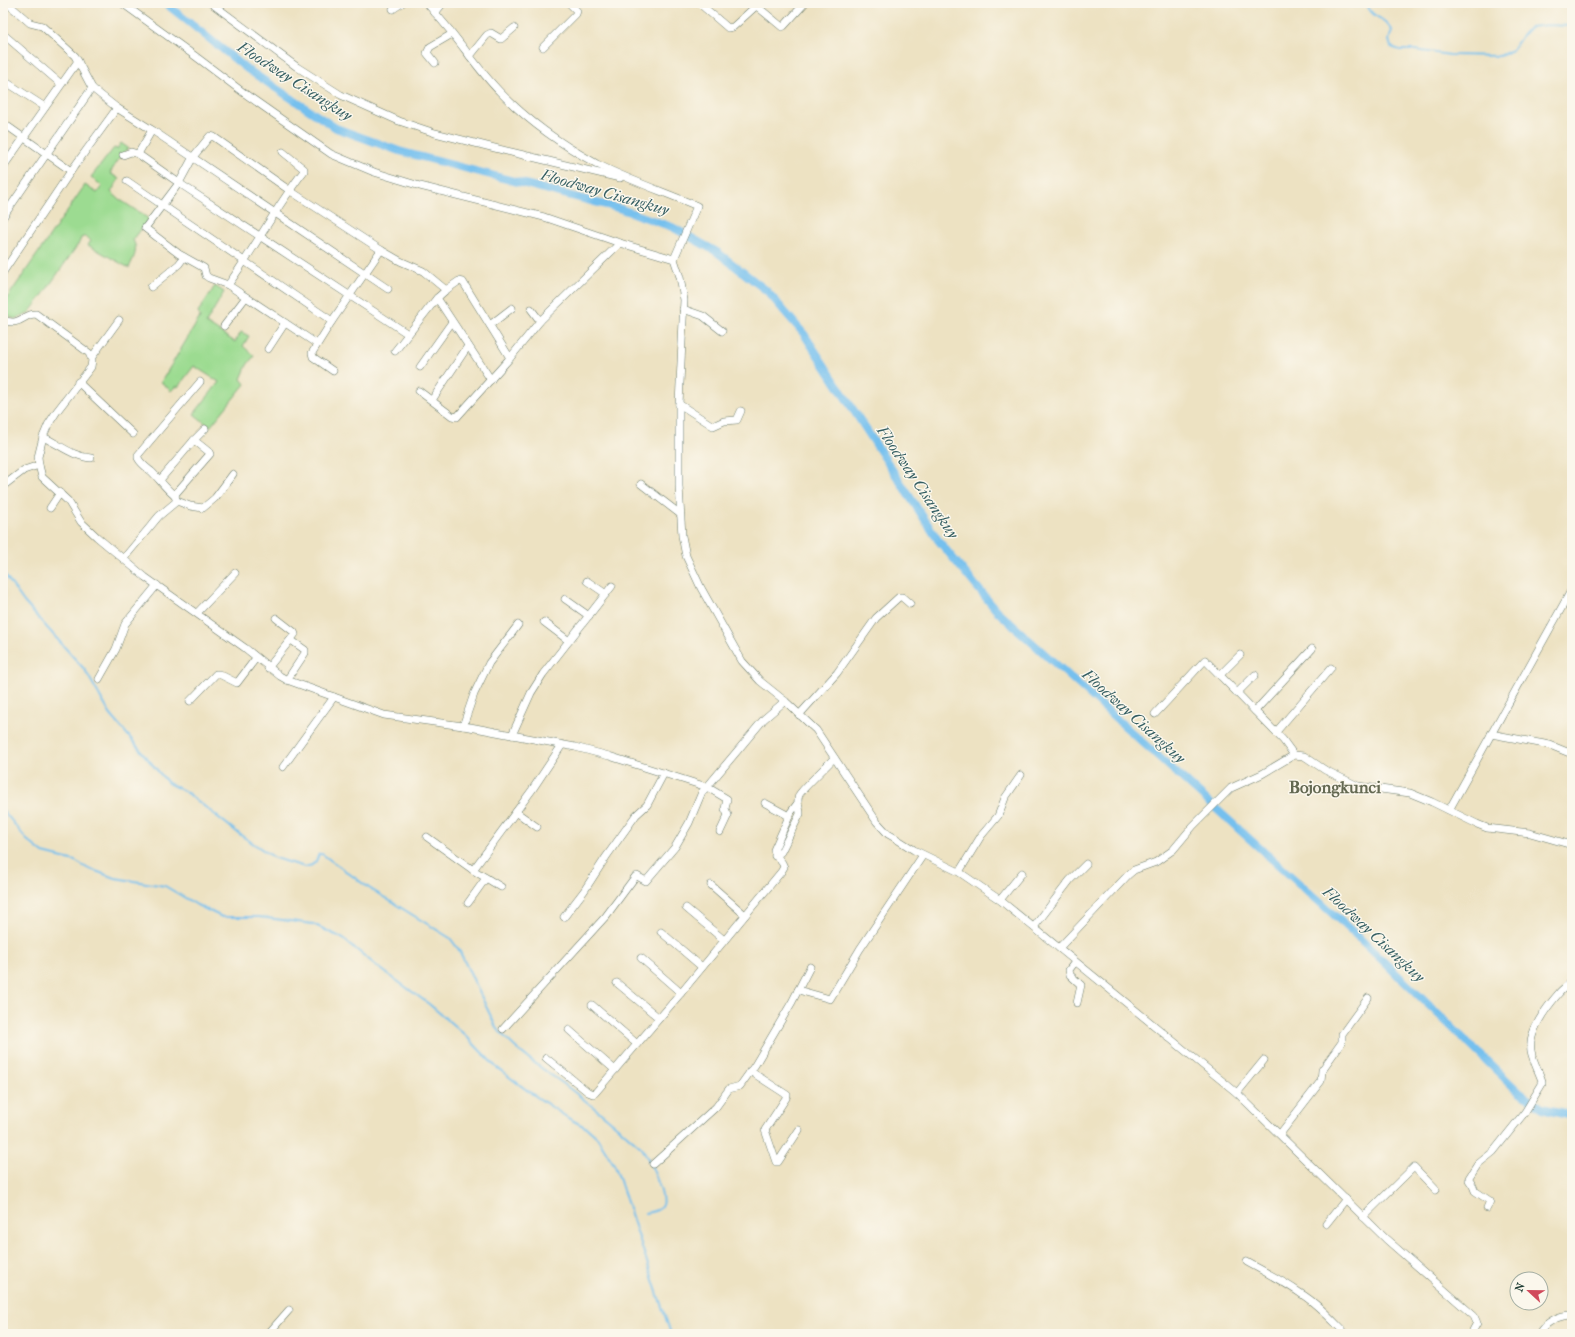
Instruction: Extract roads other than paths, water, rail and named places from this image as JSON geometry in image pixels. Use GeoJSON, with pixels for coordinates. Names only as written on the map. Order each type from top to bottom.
{"type":"FeatureCollection","features":[{"type":"Feature","properties":{"kind":"street"},"geometry":{"type":"LineString","coordinates":[[7,3],[30,23],[42,26],[74,56],[92,88],[117,108],[193,157],[388,289]]}},
{"type":"Feature","properties":{"kind":"street"},"geometry":{"type":"LineString","coordinates":[[122,3],[196,56],[244,93],[331,154],[374,172],[420,186],[544,217],[620,243],[674,257]]}},
{"type":"Feature","properties":{"kind":"street"},"geometry":{"type":"LineString","coordinates":[[210,3],[297,67],[340,95],[399,120],[435,133],[636,181]]}},
{"type":"Feature","properties":{"kind":"street"},"geometry":{"type":"LineString","coordinates":[[393,9],[402,3]]}},
{"type":"Feature","properties":{"kind":"street"},"geometry":{"type":"LineString","coordinates":[[427,3],[500,93],[542,128],[566,145],[596,163],[698,206],[674,257],[680,277],[684,309],[679,404],[679,486],[682,536],[686,556],[701,588],[735,651],[742,661],[760,681],[785,701],[816,730],[877,822],[888,834],[959,872],[1000,900],[1237,1093],[1363,1217],[1409,1260],[1474,1316],[1477,1323],[1471,1334]]}},
{"type":"Feature","properties":{"kind":"street"},"geometry":{"type":"LineString","coordinates":[[435,13],[443,3]]}},
{"type":"Feature","properties":{"kind":"street"},"geometry":{"type":"LineString","coordinates":[[542,47],[576,14],[577,11],[569,3]]}},
{"type":"Feature","properties":{"kind":"street"},"geometry":{"type":"LineString","coordinates":[[699,3],[728,28],[734,27],[754,4],[778,24],[784,27],[805,3]]}},
{"type":"Feature","properties":{"kind":"street"},"geometry":{"type":"LineString","coordinates":[[470,56],[487,35],[491,33],[501,39],[514,28]]}},
{"type":"Feature","properties":{"kind":"street"},"geometry":{"type":"LineString","coordinates":[[3,34],[62,84]]}},
{"type":"Feature","properties":{"kind":"street"},"geometry":{"type":"LineString","coordinates":[[435,63],[427,53],[428,50],[430,47],[452,34]]}},
{"type":"Feature","properties":{"kind":"street"},"geometry":{"type":"LineString","coordinates":[[3,167],[22,138],[78,62]]}},
{"type":"Feature","properties":{"kind":"street"},"geometry":{"type":"LineString","coordinates":[[3,80],[45,107]]}},
{"type":"Feature","properties":{"kind":"street"},"geometry":{"type":"LineString","coordinates":[[3,217],[92,88]]}},
{"type":"Feature","properties":{"kind":"street"},"geometry":{"type":"LineString","coordinates":[[3,272],[71,171],[117,108]]}},
{"type":"Feature","properties":{"kind":"street"},"geometry":{"type":"LineString","coordinates":[[3,123],[22,138],[71,171]]}},
{"type":"Feature","properties":{"kind":"street"},"geometry":{"type":"LineString","coordinates":[[138,154],[152,130]]}},
{"type":"Feature","properties":{"kind":"street"},"geometry":{"type":"LineString","coordinates":[[317,344],[228,285],[206,276],[204,268],[184,257],[145,228],[179,183],[193,157],[209,136],[212,136],[289,190],[381,250],[400,261],[423,271],[446,290]]}},
{"type":"Feature","properties":{"kind":"street"},"geometry":{"type":"LineString","coordinates":[[123,156],[131,152],[138,154],[179,183],[408,334]]}},
{"type":"Feature","properties":{"kind":"street"},"geometry":{"type":"LineString","coordinates":[[228,285],[245,262],[274,212],[304,170],[283,152]]}},
{"type":"Feature","properties":{"kind":"street"},"geometry":{"type":"LineString","coordinates":[[127,181],[332,321]]}},
{"type":"Feature","properties":{"kind":"street"},"geometry":{"type":"LineString","coordinates":[[419,391],[452,416],[457,417],[510,358],[540,321],[620,243]]}},
{"type":"Feature","properties":{"kind":"street"},"geometry":{"type":"LineString","coordinates":[[333,371],[312,356],[317,344],[381,250]]}},
{"type":"Feature","properties":{"kind":"street"},"geometry":{"type":"LineString","coordinates":[[151,287],[179,264],[184,257]]}},
{"type":"Feature","properties":{"kind":"street"},"geometry":{"type":"LineString","coordinates":[[394,351],[437,298],[459,281],[463,282],[510,358]]}},
{"type":"Feature","properties":{"kind":"street"},"geometry":{"type":"LineString","coordinates":[[224,326],[246,297]]}},
{"type":"Feature","properties":{"kind":"street"},"geometry":{"type":"LineString","coordinates":[[437,298],[490,380]]}},
{"type":"Feature","properties":{"kind":"street"},"geometry":{"type":"LineString","coordinates":[[490,325],[512,308]]}},
{"type":"Feature","properties":{"kind":"street"},"geometry":{"type":"LineString","coordinates":[[531,309],[540,321]]}},
{"type":"Feature","properties":{"kind":"street"},"geometry":{"type":"LineString","coordinates":[[684,309],[703,316],[722,331]]}},
{"type":"Feature","properties":{"kind":"street"},"geometry":{"type":"LineString","coordinates":[[3,320],[16,322],[36,314],[89,352],[92,357]]}},
{"type":"Feature","properties":{"kind":"street"},"geometry":{"type":"LineString","coordinates":[[119,320],[92,357],[91,367],[78,382],[48,425],[42,437],[39,450],[39,465],[42,477],[72,505],[86,528],[157,585],[197,613],[268,668],[287,680],[384,715],[463,726],[562,745],[609,756],[707,787],[726,797],[727,799],[725,809],[728,815],[720,832]]}},
{"type":"Feature","properties":{"kind":"street"},"geometry":{"type":"LineString","coordinates":[[420,367],[452,322]]}},
{"type":"Feature","properties":{"kind":"street"},"geometry":{"type":"LineString","coordinates":[[268,349],[285,323]]}},
{"type":"Feature","properties":{"kind":"street"},"geometry":{"type":"LineString","coordinates":[[432,400],[468,346]]}},
{"type":"Feature","properties":{"kind":"street"},"geometry":{"type":"LineString","coordinates":[[78,382],[133,434]]}},
{"type":"Feature","properties":{"kind":"street"},"geometry":{"type":"LineString","coordinates":[[200,382],[138,455],[139,462],[160,480],[164,487],[176,499],[190,506],[203,508],[215,498],[233,474]]}},
{"type":"Feature","properties":{"kind":"street"},"geometry":{"type":"LineString","coordinates":[[679,404],[713,426],[724,421],[737,420],[741,411]]}},
{"type":"Feature","properties":{"kind":"street"},"geometry":{"type":"LineString","coordinates":[[160,480],[205,429]]}},
{"type":"Feature","properties":{"kind":"street"},"geometry":{"type":"LineString","coordinates":[[42,437],[78,457],[91,458]]}},
{"type":"Feature","properties":{"kind":"street"},"geometry":{"type":"LineString","coordinates":[[124,558],[176,499],[182,486],[210,454],[194,440]]}},
{"type":"Feature","properties":{"kind":"street"},"geometry":{"type":"LineString","coordinates":[[3,486],[24,470],[39,465]]}},
{"type":"Feature","properties":{"kind":"street"},"geometry":{"type":"LineString","coordinates":[[641,484],[680,514]]}},
{"type":"Feature","properties":{"kind":"street"},"geometry":{"type":"LineString","coordinates":[[50,508],[60,493]]}},
{"type":"Feature","properties":{"kind":"street"},"geometry":{"type":"LineString","coordinates":[[197,613],[235,573]]}},
{"type":"Feature","properties":{"kind":"street"},"geometry":{"type":"LineString","coordinates":[[587,581],[606,594]]}},
{"type":"Feature","properties":{"kind":"street"},"geometry":{"type":"LineString","coordinates":[[98,679],[116,649],[125,624],[157,585]]}},
{"type":"Feature","properties":{"kind":"street"},"geometry":{"type":"LineString","coordinates":[[512,735],[531,693],[539,680],[612,586]]}},
{"type":"Feature","properties":{"kind":"street"},"geometry":{"type":"LineString","coordinates":[[1449,810],[1572,589]]}},
{"type":"Feature","properties":{"kind":"street"},"geometry":{"type":"LineString","coordinates":[[799,714],[837,673],[876,618],[899,597],[902,597],[910,604]]}},
{"type":"Feature","properties":{"kind":"street"},"geometry":{"type":"LineString","coordinates":[[565,599],[588,616]]}},
{"type":"Feature","properties":{"kind":"street"},"geometry":{"type":"LineString","coordinates":[[268,668],[294,636],[294,632],[276,618]]}},
{"type":"Feature","properties":{"kind":"street"},"geometry":{"type":"LineString","coordinates":[[544,622],[569,641]]}},
{"type":"Feature","properties":{"kind":"street"},"geometry":{"type":"LineString","coordinates":[[463,726],[474,694],[488,663],[518,625]]}},
{"type":"Feature","properties":{"kind":"street"},"geometry":{"type":"LineString","coordinates":[[287,680],[305,653],[305,650],[291,640]]}},
{"type":"Feature","properties":{"kind":"street"},"geometry":{"type":"LineString","coordinates":[[1255,711],[1312,649]]}},
{"type":"Feature","properties":{"kind":"street"},"geometry":{"type":"LineString","coordinates":[[1220,675],[1240,655]]}},
{"type":"Feature","properties":{"kind":"street"},"geometry":{"type":"LineString","coordinates":[[190,701],[216,674],[237,683],[256,658]]}},
{"type":"Feature","properties":{"kind":"street"},"geometry":{"type":"LineString","coordinates":[[1155,714],[1205,660],[1276,732],[1294,754],[1304,756],[1325,770],[1358,786],[1404,791],[1432,802],[1487,828],[1530,833],[1571,843]]}},
{"type":"Feature","properties":{"kind":"street"},"geometry":{"type":"LineString","coordinates":[[1276,732],[1331,668]]}},
{"type":"Feature","properties":{"kind":"street"},"geometry":{"type":"LineString","coordinates":[[1237,693],[1255,675]]}},
{"type":"Feature","properties":{"kind":"street"},"geometry":{"type":"LineString","coordinates":[[283,767],[334,697]]}},
{"type":"Feature","properties":{"kind":"street"},"geometry":{"type":"LineString","coordinates":[[503,1029],[606,916],[635,877],[637,876],[646,881],[654,873],[676,845],[689,823],[702,792],[764,718],[785,701]]}},
{"type":"Feature","properties":{"kind":"street"},"geometry":{"type":"LineString","coordinates":[[1491,734],[1550,745],[1572,754]]}},
{"type":"Feature","properties":{"kind":"street"},"geometry":{"type":"LineString","coordinates":[[473,870],[532,790],[562,745]]}},
{"type":"Feature","properties":{"kind":"street"},"geometry":{"type":"LineString","coordinates":[[1059,948],[1128,875],[1139,868],[1156,862],[1173,850],[1193,826],[1231,788],[1262,774],[1294,754]]}},
{"type":"Feature","properties":{"kind":"street"},"geometry":{"type":"LineString","coordinates":[[775,856],[781,852],[800,814],[798,804],[799,794],[834,758]]}},
{"type":"Feature","properties":{"kind":"street"},"geometry":{"type":"LineString","coordinates":[[564,917],[584,891],[636,815],[647,805],[664,773]]}},
{"type":"Feature","properties":{"kind":"street"},"geometry":{"type":"LineString","coordinates":[[959,872],[981,836],[998,816],[1005,798],[1021,775]]}},
{"type":"Feature","properties":{"kind":"street"},"geometry":{"type":"LineString","coordinates":[[765,803],[789,816]]}},
{"type":"Feature","properties":{"kind":"street"},"geometry":{"type":"LineString","coordinates":[[546,1058],[591,1094],[595,1092],[681,993],[784,866],[783,863],[775,856],[774,848],[789,816],[798,804]]}},
{"type":"Feature","properties":{"kind":"street"},"geometry":{"type":"LineString","coordinates":[[516,812],[537,827]]}},
{"type":"Feature","properties":{"kind":"street"},"geometry":{"type":"LineString","coordinates":[[427,837],[473,870],[501,887]]}},
{"type":"Feature","properties":{"kind":"street"},"geometry":{"type":"LineString","coordinates":[[798,990],[830,999],[860,949],[923,854]]}},
{"type":"Feature","properties":{"kind":"street"},"geometry":{"type":"LineString","coordinates":[[1034,927],[1070,880],[1086,864]]}},
{"type":"Feature","properties":{"kind":"street"},"geometry":{"type":"LineString","coordinates":[[1000,900],[1022,873]]}},
{"type":"Feature","properties":{"kind":"street"},"geometry":{"type":"LineString","coordinates":[[468,903],[486,878]]}},
{"type":"Feature","properties":{"kind":"street"},"geometry":{"type":"LineString","coordinates":[[711,885],[745,915]]}},
{"type":"Feature","properties":{"kind":"street"},"geometry":{"type":"LineString","coordinates":[[686,908],[724,940]]}},
{"type":"Feature","properties":{"kind":"street"},"geometry":{"type":"LineString","coordinates":[[661,932],[702,967]]}},
{"type":"Feature","properties":{"kind":"street"},"geometry":{"type":"LineString","coordinates":[[641,958],[681,993]]}},
{"type":"Feature","properties":{"kind":"street"},"geometry":{"type":"LineString","coordinates":[[1075,962],[1069,970],[1070,975],[1081,985],[1077,1003]]}},
{"type":"Feature","properties":{"kind":"street"},"geometry":{"type":"LineString","coordinates":[[654,1164],[716,1107],[729,1089],[738,1087],[750,1071],[810,967]]}},
{"type":"Feature","properties":{"kind":"street"},"geometry":{"type":"LineString","coordinates":[[1487,1208],[1490,1201],[1474,1191],[1469,1178],[1478,1164],[1493,1152],[1525,1112],[1537,1091],[1542,1081],[1531,1050],[1532,1036],[1541,1017],[1559,992],[1572,980]]}},
{"type":"Feature","properties":{"kind":"street"},"geometry":{"type":"LineString","coordinates":[[616,983],[659,1018]]}},
{"type":"Feature","properties":{"kind":"street"},"geometry":{"type":"LineString","coordinates":[[1280,1134],[1321,1081],[1322,1070],[1342,1042],[1342,1034],[1368,998]]}},
{"type":"Feature","properties":{"kind":"street"},"geometry":{"type":"LineString","coordinates":[[592,1005],[637,1044]]}},
{"type":"Feature","properties":{"kind":"street"},"geometry":{"type":"LineString","coordinates":[[569,1030],[614,1070]]}},
{"type":"Feature","properties":{"kind":"street"},"geometry":{"type":"LineString","coordinates":[[1237,1093],[1264,1060]]}},
{"type":"Feature","properties":{"kind":"street"},"geometry":{"type":"LineString","coordinates":[[750,1071],[787,1096],[765,1130],[776,1162],[778,1162],[799,1130]]}},
{"type":"Feature","properties":{"kind":"street"},"geometry":{"type":"LineString","coordinates":[[1363,1217],[1414,1167],[1436,1190]]}},
{"type":"Feature","properties":{"kind":"street"},"geometry":{"type":"LineString","coordinates":[[1326,1224],[1346,1199]]}},
{"type":"Feature","properties":{"kind":"street"},"geometry":{"type":"LineString","coordinates":[[1246,1262],[1277,1278],[1301,1293],[1320,1308],[1346,1334]]}},
{"type":"Feature","properties":{"kind":"street"},"geometry":{"type":"LineString","coordinates":[[268,1334],[289,1310]]}},
{"type":"Feature","properties":{"kind":"street"},"geometry":{"type":"LineString","coordinates":[[1539,1334],[1544,1326],[1559,1317],[1571,1315]]}},
{"type":"Feature","properties":{"kind":"waterway","name":"Floodway Cisangkuy"},"geometry":{"type":"LineString","coordinates":[[165,3],[247,69],[336,128],[399,151],[621,209],[672,227],[717,252],[767,291],[804,334],[938,540],[996,610],[1355,934],[1519,1092],[1542,1108],[1572,1115]]}},
{"type":"Feature","properties":{"kind":"waterway"},"geometry":{"type":"LineString","coordinates":[[1367,3],[1371,12],[1386,23],[1392,30],[1389,40],[1391,47],[1400,50],[1415,50],[1450,55],[1500,56],[1512,50],[1530,27],[1548,25],[1572,26]]}},
{"type":"Feature","properties":{"kind":"waterway"},"geometry":{"type":"LineString","coordinates":[[3,572],[24,602],[85,670],[110,714],[168,783],[186,792],[242,836],[275,858],[305,867],[312,865],[316,861],[319,854],[322,854],[369,888],[450,938],[459,950],[496,1027],[510,1043],[592,1106],[642,1148],[656,1176],[663,1200],[659,1209],[645,1213]]}},
{"type":"Feature","properties":{"kind":"waterway"},"geometry":{"type":"LineString","coordinates":[[3,810],[27,840],[43,853],[75,861],[87,868],[115,878],[165,886],[197,905],[222,917],[259,917],[313,924],[342,938],[378,967],[429,1004],[465,1035],[496,1067],[568,1118],[587,1128],[597,1137],[615,1166],[671,1334]]}},
{"type":"Feature","properties":{"kind":"district","name":"Bojongkunci"},"geometry":{"type":"Point","coordinates":[1335,787]}}]}
